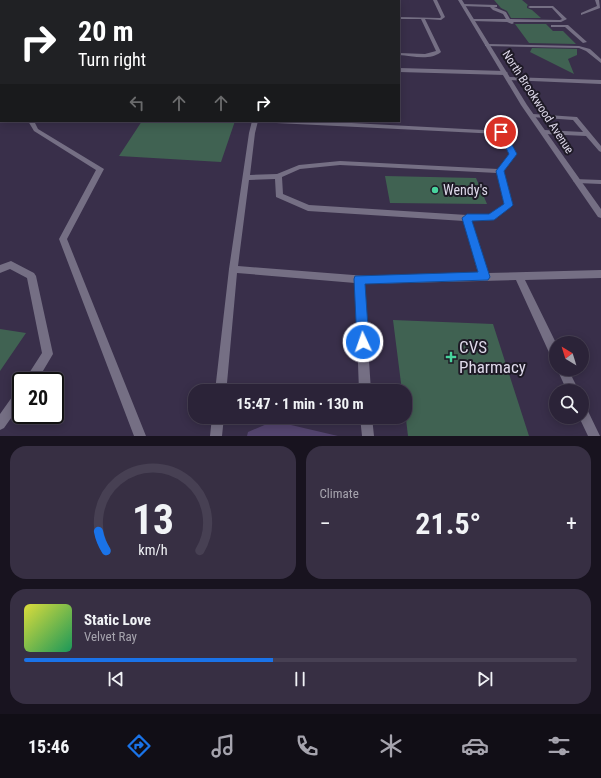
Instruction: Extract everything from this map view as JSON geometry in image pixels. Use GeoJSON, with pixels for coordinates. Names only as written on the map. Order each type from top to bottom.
{"type":"FeatureCollection","features":[{"type":"Feature","properties":{"kind":"street"},"geometry":{"type":"LineString","coordinates":[[400,18],[441,19],[443,17],[435,0]]}},
{"type":"Feature","properties":{"kind":"street"},"geometry":{"type":"LineString","coordinates":[[582,14],[599,7],[597,0]]}},
{"type":"Feature","properties":{"kind":"street"},"geometry":{"type":"LineString","coordinates":[[461,2],[498,6]]}},
{"type":"Feature","properties":{"kind":"street","name":"North Brookwood Avenue"},"geometry":{"type":"LineString","coordinates":[[461,2],[533,116],[601,215]]}},
{"type":"Feature","properties":{"kind":"street"},"geometry":{"type":"LineString","coordinates":[[491,6],[494,9],[505,13],[509,21],[516,25],[566,26],[585,42]]}},
{"type":"Feature","properties":{"kind":"street"},"geometry":{"type":"LineString","coordinates":[[472,20],[561,21],[565,19],[553,7],[530,7]]}},
{"type":"Feature","properties":{"kind":"street"},"geometry":{"type":"LineString","coordinates":[[400,54],[435,55],[439,52],[422,18]]}},
{"type":"Feature","properties":{"kind":"street"},"geometry":{"type":"LineString","coordinates":[[487,44],[579,47],[588,50],[601,62]]}},
{"type":"Feature","properties":{"kind":"street"},"geometry":{"type":"LineString","coordinates":[[400,70],[505,73]]}},
{"type":"Feature","properties":{"kind":"street"},"geometry":{"type":"LineString","coordinates":[[509,79],[601,82]]}},
{"type":"Feature","properties":{"kind":"street"},"geometry":{"type":"LineString","coordinates":[[533,116],[574,118],[601,150]]}},
{"type":"Feature","properties":{"kind":"street"},"geometry":{"type":"LineString","coordinates":[[32,122],[36,130],[100,169],[63,239],[140,436]]}},
{"type":"Feature","properties":{"kind":"street"},"geometry":{"type":"LineString","coordinates":[[222,384],[233,269],[255,122]]}},
{"type":"Feature","properties":{"kind":"street"},"geometry":{"type":"LineString","coordinates":[[296,122],[501,132],[513,154],[500,171]]}},
{"type":"Feature","properties":{"kind":"street"},"geometry":{"type":"LineString","coordinates":[[544,132],[587,134]]}},
{"type":"Feature","properties":{"kind":"street"},"geometry":{"type":"LineString","coordinates":[[246,178],[278,176],[299,167],[340,163],[500,171]]}},
{"type":"Feature","properties":{"kind":"street"},"geometry":{"type":"LineString","coordinates":[[278,176],[279,195],[308,208],[467,218],[491,218],[508,205],[500,171]]}},
{"type":"Feature","properties":{"kind":"street"},"geometry":{"type":"LineString","coordinates":[[577,181],[601,182]]}},
{"type":"Feature","properties":{"kind":"street"},"geometry":{"type":"LineString","coordinates":[[467,218],[484,277]]}},
{"type":"Feature","properties":{"kind":"street"},"geometry":{"type":"LineString","coordinates":[[0,269],[11,265],[31,276],[48,354],[36,372]]}},
{"type":"Feature","properties":{"kind":"street"},"geometry":{"type":"LineString","coordinates":[[233,269],[359,279],[601,274]]}},
{"type":"Feature","properties":{"kind":"street"},"geometry":{"type":"LineString","coordinates":[[519,276],[549,340]]}},
{"type":"Feature","properties":{"kind":"street"},"geometry":{"type":"LineString","coordinates":[[359,279],[365,384]]}},
{"type":"Feature","properties":{"kind":"street"},"geometry":{"type":"LineString","coordinates":[[0,424],[12,407]]}},
{"type":"Feature","properties":{"kind":"street"},"geometry":{"type":"LineString","coordinates":[[216,436],[217,424]]}},
{"type":"Feature","properties":{"kind":"street"},"geometry":{"type":"LineString","coordinates":[[367,424],[368,436]]}},
{"type":"Feature","properties":{"kind":"street"},"geometry":{"type":"LineString","coordinates":[[588,424],[594,436]]}},
{"type":"Feature","properties":{"kind":"shaded area"},"geometry":{"type":"Polygon","coordinates":[[[267,424],[287,424],[338,436],[247,436],[248,432],[267,424]]]}},
{"type":"Feature","properties":{"kind":"building"},"geometry":{"type":"Polygon","coordinates":[[[494,0],[522,0],[528,5],[527,8],[532,10],[541,18],[511,18],[507,11],[501,8],[494,0]]]}},
{"type":"Feature","properties":{"kind":"building"},"geometry":{"type":"Polygon","coordinates":[[[515,24],[546,24],[553,31],[563,31],[576,44],[529,43],[515,24]]]}},
{"type":"Feature","properties":{"kind":"building"},"geometry":{"type":"Polygon","coordinates":[[[532,48],[577,49],[577,55],[568,59],[574,74],[530,52],[532,48]]]}},
{"type":"Feature","properties":{"kind":"building"},"geometry":{"type":"Polygon","coordinates":[[[141,122],[235,122],[221,162],[119,156],[141,122]]]}},
{"type":"Feature","properties":{"kind":"building","name":"Wendy's"},"geometry":{"type":"Polygon","coordinates":[[[385,176],[476,178],[487,204],[390,203],[385,176]]]}},
{"type":"Feature","properties":{"kind":"building","name":"CVS Pharmacy"},"geometry":{"type":"Polygon","coordinates":[[[393,320],[493,324],[529,436],[408,436],[407,424],[412,424],[412,384],[401,384],[393,320]]]}},
{"type":"Feature","properties":{"kind":"building"},"geometry":{"type":"Polygon","coordinates":[[[0,329],[26,333],[0,371],[0,329]]]}},
{"type":"Feature","properties":{"kind":"place","name":"Wendy's"},"geometry":{"type":"Point","coordinates":[435,190]}},
{"type":"Feature","properties":{"kind":"place","name":"CVS Pharmacy"},"geometry":{"type":"Point","coordinates":[451,357]}},
{"type":"Feature","properties":{"kind":"route"},"geometry":{"type":"LineString","coordinates":[[363,342],[359,279],[484,277],[467,218],[491,218],[508,205],[500,171],[513,154],[501,132]]}}]}
